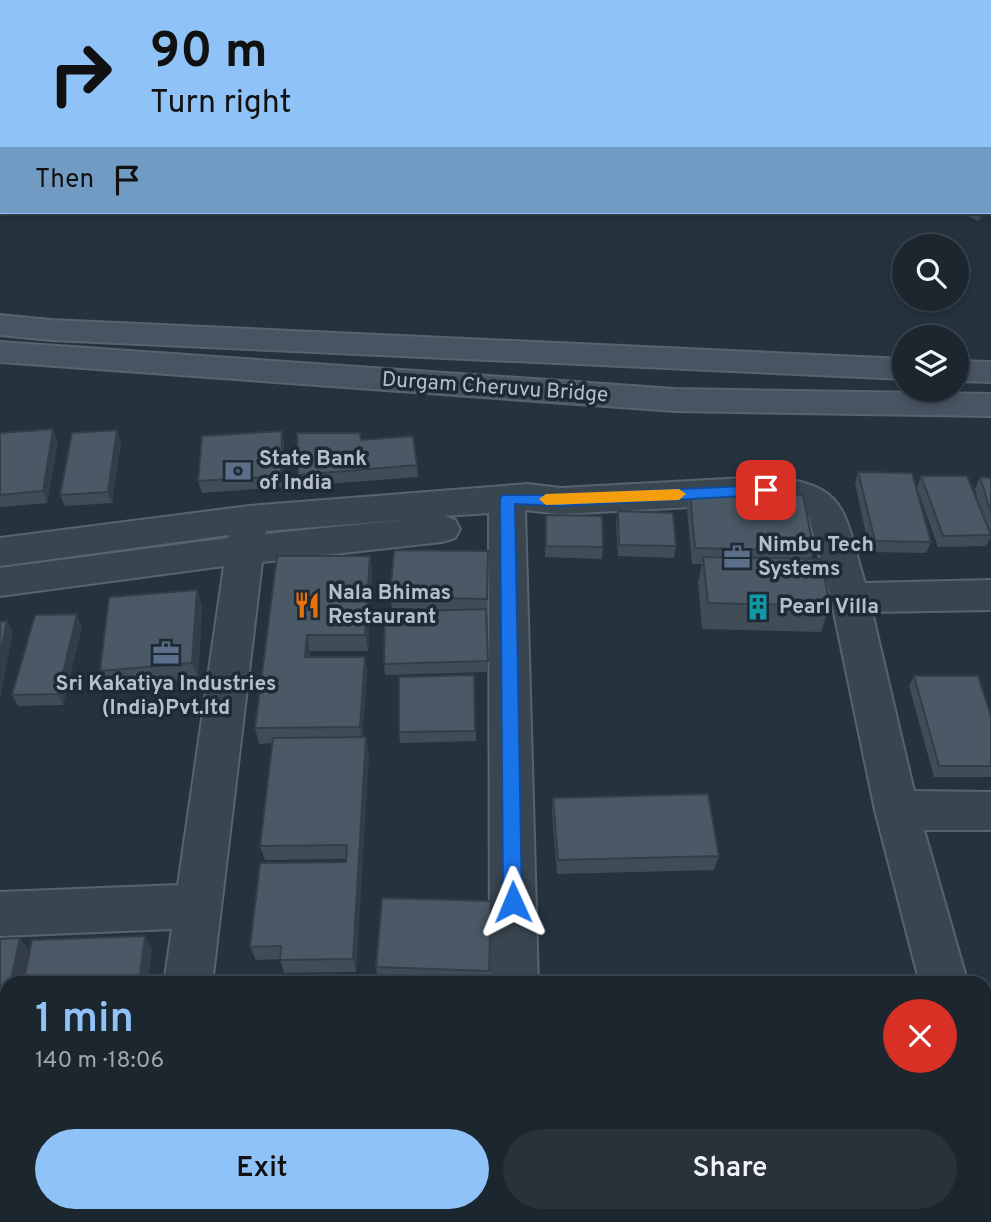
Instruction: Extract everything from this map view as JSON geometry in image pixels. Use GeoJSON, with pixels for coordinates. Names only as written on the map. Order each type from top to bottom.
{"type":"FeatureCollection","features":[{"type":"Feature","properties":{"kind":"main road"},"geometry":{"type":"LineString","coordinates":[[0,304],[478,333],[613,346],[641,357]]}},
{"type":"Feature","properties":{"kind":"main road","name":"Durgam Cheruvu Bridge"},"geometry":{"type":"LineString","coordinates":[[0,325],[51,330],[892,368]]}},
{"type":"Feature","properties":{"kind":"main road","name":"Durgam Cheruvu Bridge"},"geometry":{"type":"LineString","coordinates":[[0,352],[675,400],[991,405]]}},
{"type":"Feature","properties":{"kind":"main road"},"geometry":{"type":"LineString","coordinates":[[969,371],[991,372]]}},
{"type":"Feature","properties":{"kind":"main road"},"geometry":{"type":"LineString","coordinates":[[0,377],[514,409],[625,413],[675,400]]}},
{"type":"Feature","properties":{"kind":"street"},"geometry":{"type":"LineString","coordinates":[[0,552],[247,535],[508,510],[537,514],[561,501],[766,490],[795,492],[811,498],[825,511],[850,598],[897,810],[942,976]]}},
{"type":"Feature","properties":{"kind":"street"},"geometry":{"type":"LineString","coordinates":[[508,510],[514,976]]}},
{"type":"Feature","properties":{"kind":"street"},"geometry":{"type":"LineString","coordinates":[[0,582],[247,535]]}},
{"type":"Feature","properties":{"kind":"street"},"geometry":{"type":"LineString","coordinates":[[189,976],[247,535]]}},
{"type":"Feature","properties":{"kind":"street"},"geometry":{"type":"LineString","coordinates":[[850,598],[991,595]]}},
{"type":"Feature","properties":{"kind":"street"},"geometry":{"type":"LineString","coordinates":[[897,810],[991,811]]}},
{"type":"Feature","properties":{"kind":"street"},"geometry":{"type":"LineString","coordinates":[[0,914],[198,906]]}},
{"type":"Feature","properties":{"kind":"building"},"geometry":{"type":"Polygon","coordinates":[[[53,429],[43,491],[0,495],[0,433],[53,429]]]}},
{"type":"Feature","properties":{"kind":"building"},"geometry":{"type":"Polygon","coordinates":[[[117,430],[108,492],[60,495],[72,433],[117,430]]]}},
{"type":"Feature","properties":{"kind":"building"},"geometry":{"type":"Polygon","coordinates":[[[282,431],[281,476],[198,481],[202,436],[282,431]]]}},
{"type":"Feature","properties":{"kind":"building"},"geometry":{"type":"Polygon","coordinates":[[[297,433],[360,433],[361,440],[413,436],[417,465],[298,475],[297,433]]]}},
{"type":"Feature","properties":{"kind":"building"},"geometry":{"type":"Polygon","coordinates":[[[858,472],[912,473],[931,542],[875,541],[858,472]]]}},
{"type":"Feature","properties":{"kind":"building"},"geometry":{"type":"Polygon","coordinates":[[[921,476],[967,476],[991,535],[943,536],[921,476]]]}},
{"type":"Feature","properties":{"kind":"building"},"geometry":{"type":"Polygon","coordinates":[[[980,477],[991,478],[991,513],[980,477]]]}},
{"type":"Feature","properties":{"kind":"building"},"geometry":{"type":"Polygon","coordinates":[[[690,492],[803,495],[814,551],[695,548],[690,492]]]}},
{"type":"Feature","properties":{"kind":"building"},"geometry":{"type":"Polygon","coordinates":[[[618,511],[673,513],[676,546],[619,545],[618,511]]]}},
{"type":"Feature","properties":{"kind":"building"},"geometry":{"type":"Polygon","coordinates":[[[546,515],[602,516],[603,547],[546,546],[546,515]]]}},
{"type":"Feature","properties":{"kind":"building"},"geometry":{"type":"Polygon","coordinates":[[[394,550],[488,551],[487,599],[390,597],[394,550]]]}},
{"type":"Feature","properties":{"kind":"building"},"geometry":{"type":"Polygon","coordinates":[[[277,556],[370,556],[365,635],[307,635],[305,657],[365,657],[360,727],[255,728],[277,556]]]}},
{"type":"Feature","properties":{"kind":"building"},"geometry":{"type":"Polygon","coordinates":[[[703,557],[821,559],[830,606],[708,603],[703,557]]]}},
{"type":"Feature","properties":{"kind":"building"},"geometry":{"type":"Polygon","coordinates":[[[197,590],[192,663],[100,671],[109,597],[197,590]]]}},
{"type":"Feature","properties":{"kind":"building"},"geometry":{"type":"Polygon","coordinates":[[[486,609],[488,661],[384,664],[385,612],[486,609]]]}},
{"type":"Feature","properties":{"kind":"building"},"geometry":{"type":"Polygon","coordinates":[[[77,614],[58,694],[12,695],[35,615],[77,614]]]}},
{"type":"Feature","properties":{"kind":"building"},"geometry":{"type":"Polygon","coordinates":[[[7,621],[0,657],[0,622],[7,621]]]}},
{"type":"Feature","properties":{"kind":"building"},"geometry":{"type":"Polygon","coordinates":[[[474,675],[475,731],[399,732],[399,677],[474,675]]]}},
{"type":"Feature","properties":{"kind":"building"},"geometry":{"type":"Polygon","coordinates":[[[914,676],[978,676],[991,716],[991,766],[939,766],[914,676]]]}},
{"type":"Feature","properties":{"kind":"building"},"geometry":{"type":"Polygon","coordinates":[[[366,737],[353,959],[280,960],[281,946],[250,947],[260,863],[346,862],[347,845],[260,846],[273,738],[366,737]]]}},
{"type":"Feature","properties":{"kind":"building"},"geometry":{"type":"Polygon","coordinates":[[[708,794],[719,856],[558,860],[553,798],[708,794]]]}},
{"type":"Feature","properties":{"kind":"building"},"geometry":{"type":"Polygon","coordinates":[[[382,898],[491,901],[489,971],[376,967],[382,898]]]}},
{"type":"Feature","properties":{"kind":"building"},"geometry":{"type":"Polygon","coordinates":[[[145,936],[140,976],[25,976],[32,940],[145,936]]]}},
{"type":"Feature","properties":{"kind":"building"},"geometry":{"type":"Polygon","coordinates":[[[20,938],[12,976],[0,976],[0,939],[20,938]]]}},
{"type":"Feature","properties":{"kind":"slow traffic"},"geometry":{"type":"LineString","coordinates":[[546,499],[561,501],[679,494]]}},
{"type":"Feature","properties":{"kind":"place","name":"State Bank of India"},"geometry":{"type":"Point","coordinates":[238,471]}},
{"type":"Feature","properties":{"kind":"place","name":"Nimbu Tech Systems"},"geometry":{"type":"Point","coordinates":[737,557]}},
{"type":"Feature","properties":{"kind":"place","name":"Nala Bhimas Restaurant"},"geometry":{"type":"Point","coordinates":[307,605]}},
{"type":"Feature","properties":{"kind":"place","name":"Pearl Villa"},"geometry":{"type":"Point","coordinates":[758,607]}},
{"type":"Feature","properties":{"kind":"place","name":"Sri Kakatiya Industries (India)Pvt.ltd"},"geometry":{"type":"Point","coordinates":[166,653]}},
{"type":"Feature","properties":{"kind":"route"},"geometry":{"type":"LineString","coordinates":[[513,902],[507,499],[528,497],[561,501],[766,490]]}}]}
